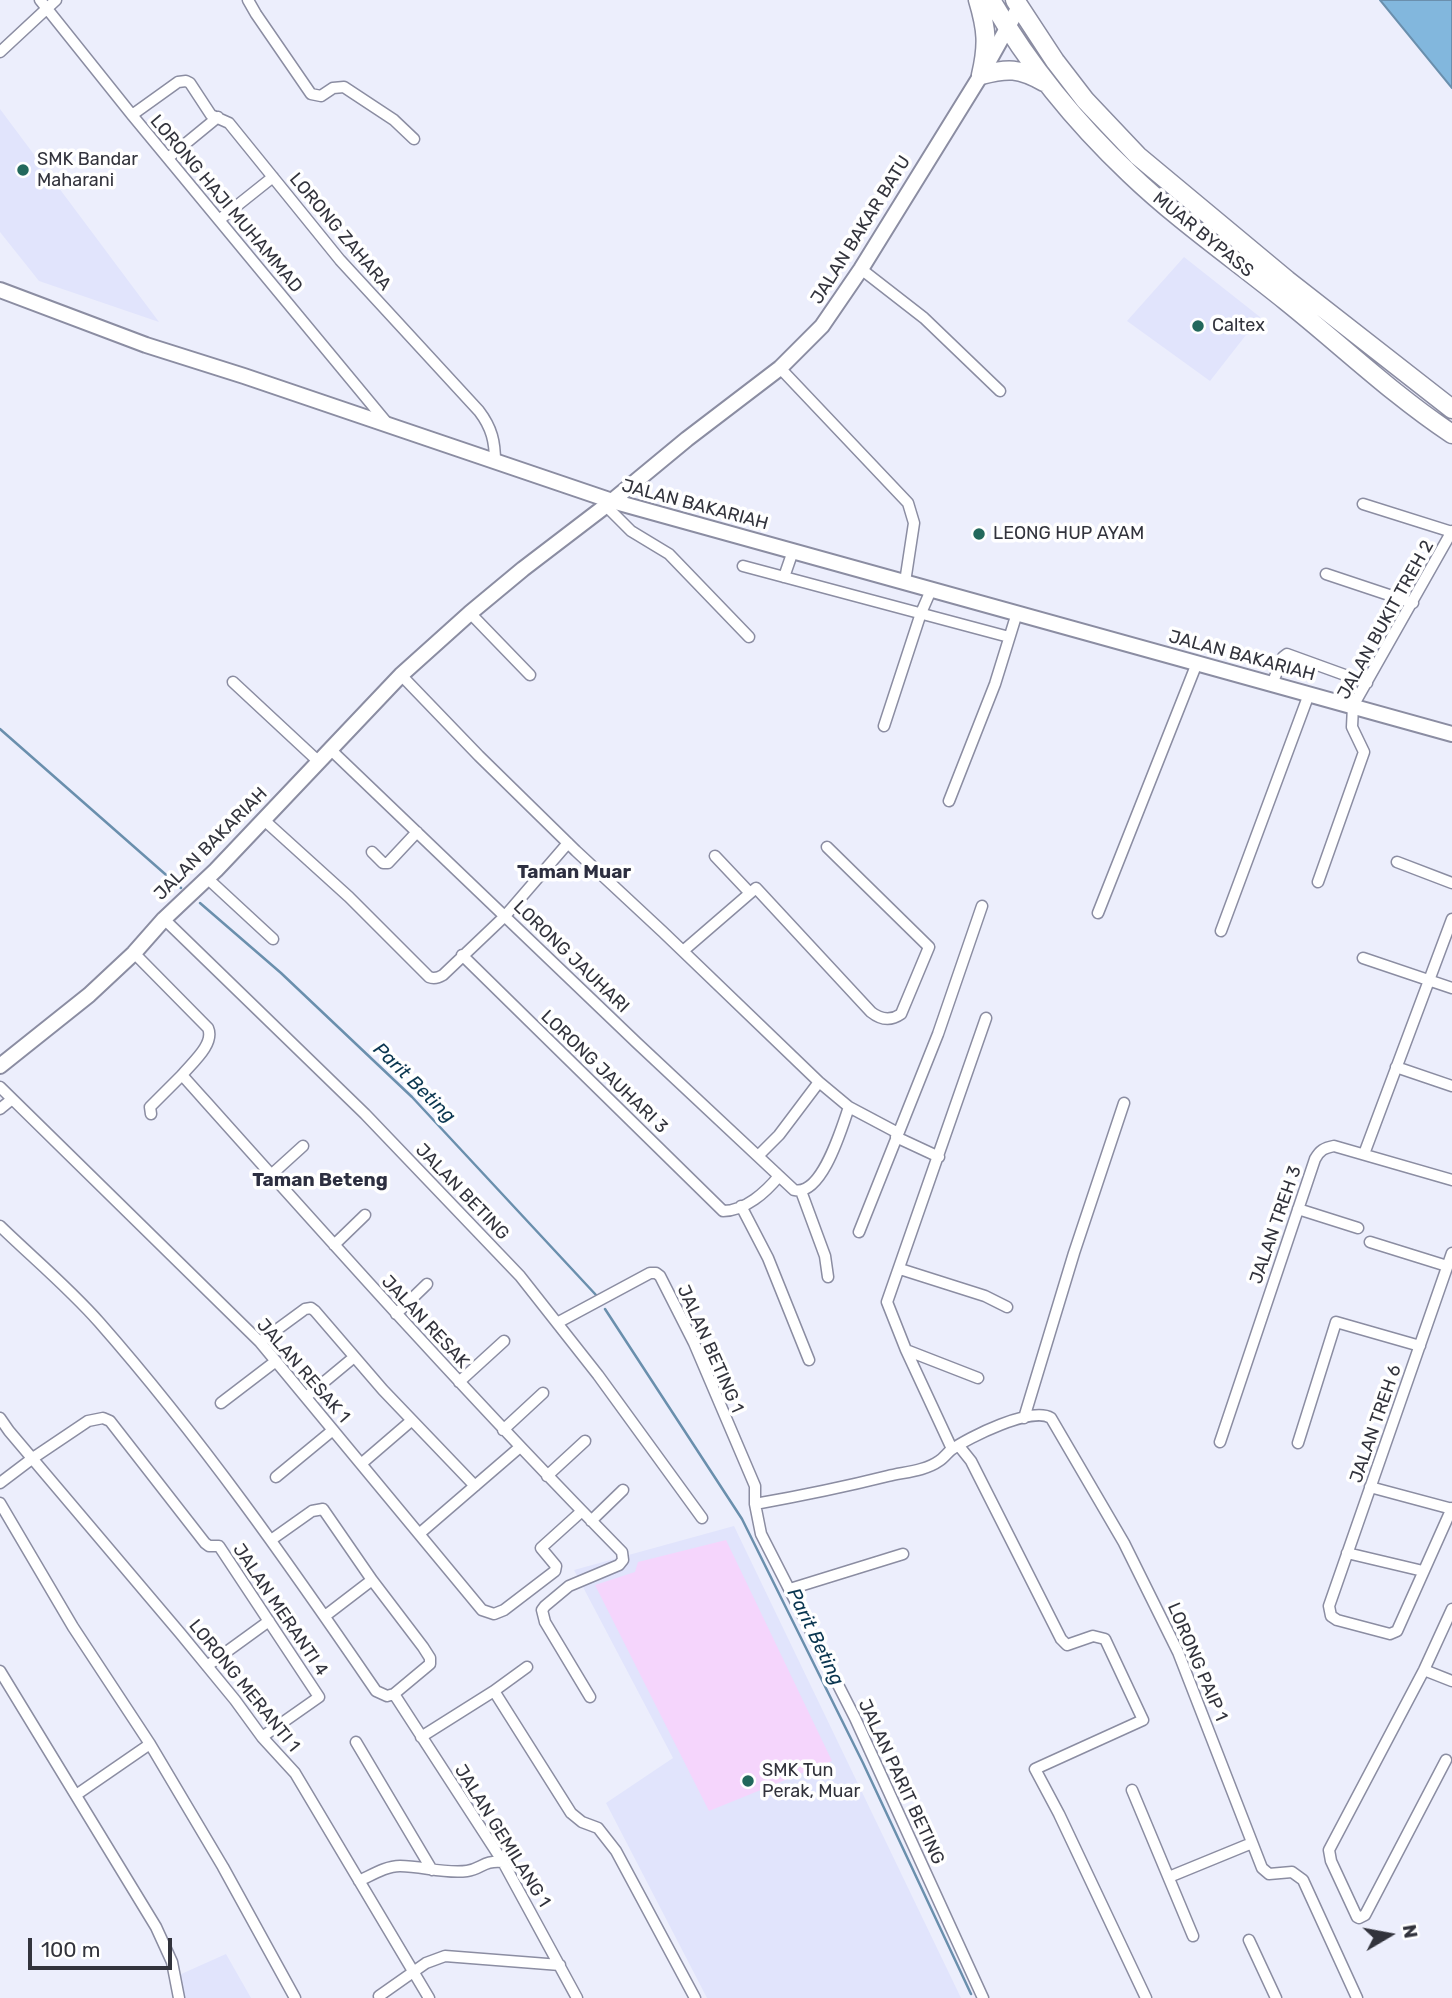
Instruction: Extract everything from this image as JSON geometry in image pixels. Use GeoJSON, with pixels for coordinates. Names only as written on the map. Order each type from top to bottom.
{"type":"FeatureCollection","features":[{"type":"Feature","properties":{"kind":"highway"},"geometry":{"type":"LineString","coordinates":[[978,0],[986,31],[987,49],[981,75],[1017,70],[1047,83]]}},
{"type":"Feature","properties":{"kind":"highway","name":"MUAR BYPASS"},"geometry":{"type":"LineString","coordinates":[[991,0],[1047,83],[1129,173],[1163,204],[1452,434]]}},
{"type":"Feature","properties":{"kind":"highway","name":"MUAR BYPASS"},"geometry":{"type":"LineString","coordinates":[[1022,2],[1041,41],[1085,100],[1138,156],[1287,280],[1452,409]]}},
{"type":"Feature","properties":{"kind":"street"},"geometry":{"type":"LineString","coordinates":[[0,52],[44,4],[56,0]]}},
{"type":"Feature","properties":{"kind":"street"},"geometry":{"type":"LineString","coordinates":[[248,0],[311,94],[321,96],[333,88],[344,87],[398,123],[414,139]]}},
{"type":"Feature","properties":{"kind":"street","name":"JALAN BAKAR BATU"},"geometry":{"type":"LineString","coordinates":[[609,503],[780,368],[831,316],[981,75],[1022,2]]}},
{"type":"Feature","properties":{"kind":"street","name":"LORONG HAJI MUHAMMAD"},"geometry":{"type":"LineString","coordinates":[[44,4],[132,115],[390,426]]}},
{"type":"Feature","properties":{"kind":"street","name":"LORONG ZAHARA"},"geometry":{"type":"LineString","coordinates":[[132,115],[178,82],[186,80],[209,112],[229,123],[340,260],[479,411],[489,425],[495,442],[495,462]]}},
{"type":"Feature","properties":{"kind":"street"},"geometry":{"type":"LineString","coordinates":[[168,158],[218,117]]}},
{"type":"Feature","properties":{"kind":"street"},"geometry":{"type":"LineString","coordinates":[[219,220],[273,177]]}},
{"type":"Feature","properties":{"kind":"street"},"geometry":{"type":"LineString","coordinates":[[861,269],[924,318],[1000,391]]}},
{"type":"Feature","properties":{"kind":"street"},"geometry":{"type":"LineString","coordinates":[[0,290],[146,345],[244,376],[609,503],[631,531],[669,554],[749,638]]}},
{"type":"Feature","properties":{"kind":"street"},"geometry":{"type":"LineString","coordinates":[[780,368],[908,503],[914,523],[905,582]]}},
{"type":"Feature","properties":{"kind":"street","name":"JALAN BAKARIAH"},"geometry":{"type":"LineString","coordinates":[[0,1066],[89,995],[134,953],[401,676],[470,613],[609,503],[793,551],[1452,734]]}},
{"type":"Feature","properties":{"kind":"street"},"geometry":{"type":"LineString","coordinates":[[1363,504],[1452,532]]}},
{"type":"Feature","properties":{"kind":"street","name":"JALAN BUKIT TREH 2"},"geometry":{"type":"LineString","coordinates":[[1318,882],[1364,752],[1352,727],[1353,706],[1452,532]]}},
{"type":"Feature","properties":{"kind":"street"},"geometry":{"type":"LineString","coordinates":[[784,577],[793,551]]}},
{"type":"Feature","properties":{"kind":"street"},"geometry":{"type":"LineString","coordinates":[[743,566],[1009,637]]}},
{"type":"Feature","properties":{"kind":"street"},"geometry":{"type":"LineString","coordinates":[[1326,574],[1413,603]]}},
{"type":"Feature","properties":{"kind":"street"},"geometry":{"type":"LineString","coordinates":[[884,726],[931,590]]}},
{"type":"Feature","properties":{"kind":"street"},"geometry":{"type":"LineString","coordinates":[[470,613],[530,675]]}},
{"type":"Feature","properties":{"kind":"street"},"geometry":{"type":"LineString","coordinates":[[949,802],[995,684],[1017,613]]}},
{"type":"Feature","properties":{"kind":"street"},"geometry":{"type":"LineString","coordinates":[[1272,684],[1283,657],[1287,654],[1367,683]]}},
{"type":"Feature","properties":{"kind":"street"},"geometry":{"type":"LineString","coordinates":[[1098,913],[1197,663]]}},
{"type":"Feature","properties":{"kind":"street"},"geometry":{"type":"LineString","coordinates":[[401,676],[479,756],[819,1082],[849,1107],[939,1157]]}},
{"type":"Feature","properties":{"kind":"street"},"geometry":{"type":"LineString","coordinates":[[233,682],[319,762]]}},
{"type":"Feature","properties":{"kind":"street"},"geometry":{"type":"LineString","coordinates":[[1221,931],[1309,694]]}},
{"type":"Feature","properties":{"kind":"street","name":"LORONG JAUHARI"},"geometry":{"type":"LineString","coordinates":[[331,750],[779,1176],[801,1191]]}},
{"type":"Feature","properties":{"kind":"street"},"geometry":{"type":"LineString","coordinates":[[264,820],[348,897],[429,977],[439,977],[505,916],[568,842]]}},
{"type":"Feature","properties":{"kind":"street"},"geometry":{"type":"LineString","coordinates":[[372,852],[383,863],[388,863],[417,832]]}},
{"type":"Feature","properties":{"kind":"street"},"geometry":{"type":"LineString","coordinates":[[715,856],[877,1017],[890,1019],[901,1014],[929,947],[827,847]]}},
{"type":"Feature","properties":{"kind":"street"},"geometry":{"type":"LineString","coordinates":[[1397,862],[1452,883]]}},
{"type":"Feature","properties":{"kind":"street"},"geometry":{"type":"LineString","coordinates":[[208,878],[273,939]]}},
{"type":"Feature","properties":{"kind":"street"},"geometry":{"type":"LineString","coordinates":[[683,951],[752,890]]}},
{"type":"Feature","properties":{"kind":"street"},"geometry":{"type":"LineString","coordinates":[[859,1232],[938,1034],[982,906]]}},
{"type":"Feature","properties":{"kind":"street","name":"JALAN BETING"},"geometry":{"type":"LineString","coordinates":[[164,919],[267,1017],[520,1276],[598,1375],[702,1518]]}},
{"type":"Feature","properties":{"kind":"street"},"geometry":{"type":"LineString","coordinates":[[1364,1153],[1452,919]]}},
{"type":"Feature","properties":{"kind":"street"},"geometry":{"type":"LineString","coordinates":[[134,953],[210,1033],[208,1043],[182,1075],[150,1107],[150,1114]]}},
{"type":"Feature","properties":{"kind":"street","name":"LORONG JAUHARI 3"},"geometry":{"type":"LineString","coordinates":[[462,955],[723,1211],[731,1211],[741,1206]]}},
{"type":"Feature","properties":{"kind":"street"},"geometry":{"type":"LineString","coordinates":[[1363,958],[1452,988]]}},
{"type":"Feature","properties":{"kind":"street"},"geometry":{"type":"LineString","coordinates":[[986,1018],[887,1302],[906,1350],[956,1447],[971,1461],[1061,1639],[1067,1645],[1093,1636],[1105,1639],[1143,1720],[1035,1769],[1146,1998]]}},
{"type":"Feature","properties":{"kind":"street"},"geometry":{"type":"LineString","coordinates":[[1396,1067],[1452,1086]]}},
{"type":"Feature","properties":{"kind":"street","name":"JALAN RESAK"},"geometry":{"type":"LineString","coordinates":[[182,1075],[503,1430],[622,1552],[623,1560],[615,1568],[569,1586],[542,1610],[545,1622],[590,1697]]}},
{"type":"Feature","properties":{"kind":"street"},"geometry":{"type":"LineString","coordinates":[[758,1156],[779,1135],[819,1082]]}},
{"type":"Feature","properties":{"kind":"street","name":"JALAN RESAK 1"},"geometry":{"type":"LineString","coordinates":[[0,1087],[260,1342],[482,1610],[494,1614],[504,1610],[555,1571],[556,1566],[541,1548],[582,1511]]}},
{"type":"Feature","properties":{"kind":"street"},"geometry":{"type":"LineString","coordinates":[[0,1109],[11,1100]]}},
{"type":"Feature","properties":{"kind":"street"},"geometry":{"type":"LineString","coordinates":[[1024,1418],[1074,1253],[1124,1103]]}},
{"type":"Feature","properties":{"kind":"street"},"geometry":{"type":"LineString","coordinates":[[828,1277],[825,1255],[801,1191],[808,1187],[829,1162],[849,1107]]}},
{"type":"Feature","properties":{"kind":"street"},"geometry":{"type":"LineString","coordinates":[[271,1175],[303,1146]]}},
{"type":"Feature","properties":{"kind":"street","name":"JALAN TREH 3"},"geometry":{"type":"LineString","coordinates":[[1220,1442],[1319,1151],[1334,1146],[1452,1180]]}},
{"type":"Feature","properties":{"kind":"street"},"geometry":{"type":"LineString","coordinates":[[779,1176],[767,1190],[741,1206],[768,1258],[809,1360]]}},
{"type":"Feature","properties":{"kind":"street"},"geometry":{"type":"LineString","coordinates":[[1298,1209],[1358,1228]]}},
{"type":"Feature","properties":{"kind":"street"},"geometry":{"type":"LineString","coordinates":[[334,1245],[365,1215]]}},
{"type":"Feature","properties":{"kind":"street"},"geometry":{"type":"LineString","coordinates":[[0,1226],[97,1320],[182,1421],[271,1540],[376,1691],[387,1696],[394,1694],[430,1664],[430,1658],[323,1509],[312,1511],[271,1540]]}},
{"type":"Feature","properties":{"kind":"street"},"geometry":{"type":"LineString","coordinates":[[1370,1242],[1447,1266]]}},
{"type":"Feature","properties":{"kind":"street","name":"JALAN TREH 6"},"geometry":{"type":"LineString","coordinates":[[1423,1571],[1397,1631],[1390,1634],[1331,1616],[1329,1606],[1452,1253]]}},
{"type":"Feature","properties":{"kind":"street"},"geometry":{"type":"LineString","coordinates":[[900,1269],[985,1296],[1007,1307]]}},
{"type":"Feature","properties":{"kind":"street","name":"JALAN BETING 1"},"geometry":{"type":"LineString","coordinates":[[557,1323],[650,1273],[658,1274],[694,1343],[755,1486],[755,1504]]}},
{"type":"Feature","properties":{"kind":"street"},"geometry":{"type":"LineString","coordinates":[[396,1314],[427,1284]]}},
{"type":"Feature","properties":{"kind":"street"},"geometry":{"type":"LineString","coordinates":[[260,1342],[300,1312],[311,1308],[411,1421],[475,1486]]}},
{"type":"Feature","properties":{"kind":"street"},"geometry":{"type":"LineString","coordinates":[[1298,1443],[1336,1322],[1420,1346]]}},
{"type":"Feature","properties":{"kind":"street"},"geometry":{"type":"LineString","coordinates":[[459,1382],[504,1341]]}},
{"type":"Feature","properties":{"kind":"street"},"geometry":{"type":"LineString","coordinates":[[906,1350],[978,1378]]}},
{"type":"Feature","properties":{"kind":"street"},"geometry":{"type":"LineString","coordinates":[[306,1397],[354,1358]]}},
{"type":"Feature","properties":{"kind":"street"},"geometry":{"type":"LineString","coordinates":[[221,1403],[276,1361]]}},
{"type":"Feature","properties":{"kind":"street"},"geometry":{"type":"LineString","coordinates":[[503,1430],[543,1393]]}},
{"type":"Feature","properties":{"kind":"street","name":"LORONG PAIP 1"},"geometry":{"type":"LineString","coordinates":[[755,1504],[826,1491],[918,1469],[940,1460],[956,1447],[999,1424],[1045,1414],[1051,1418],[1124,1543],[1178,1652],[1252,1843],[1266,1872],[1292,1872],[1303,1880],[1357,1998]]}},
{"type":"Feature","properties":{"kind":"street","name":"LORONG MERANTI 1"},"geometry":{"type":"LineString","coordinates":[[0,1418],[235,1700],[262,1737],[295,1773],[429,1998]]}},
{"type":"Feature","properties":{"kind":"street","name":"JALAN MERANTI 4"},"geometry":{"type":"LineString","coordinates":[[33,1458],[88,1421],[103,1418],[110,1421],[205,1543],[219,1546],[319,1697],[262,1737]]}},
{"type":"Feature","properties":{"kind":"street"},"geometry":{"type":"LineString","coordinates":[[361,1464],[411,1421]]}},
{"type":"Feature","properties":{"kind":"street"},"geometry":{"type":"LineString","coordinates":[[276,1476],[333,1430]]}},
{"type":"Feature","properties":{"kind":"street"},"geometry":{"type":"LineString","coordinates":[[547,1476],[584,1441]]}},
{"type":"Feature","properties":{"kind":"street"},"geometry":{"type":"LineString","coordinates":[[419,1534],[520,1447]]}},
{"type":"Feature","properties":{"kind":"street"},"geometry":{"type":"LineString","coordinates":[[0,1483],[33,1458]]}},
{"type":"Feature","properties":{"kind":"street"},"geometry":{"type":"LineString","coordinates":[[1347,1553],[1423,1571],[1452,1508],[1370,1487]]}},
{"type":"Feature","properties":{"kind":"street"},"geometry":{"type":"LineString","coordinates":[[591,1521],[623,1490]]}},
{"type":"Feature","properties":{"kind":"street"},"geometry":{"type":"LineString","coordinates":[[0,1503],[73,1627],[150,1744],[223,1867],[295,1998]]}},
{"type":"Feature","properties":{"kind":"street","name":"JALAN PARIT BETING"},"geometry":{"type":"LineString","coordinates":[[755,1504],[761,1534],[855,1718],[984,1998]]}},
{"type":"Feature","properties":{"kind":"street"},"geometry":{"type":"LineString","coordinates":[[790,1589],[904,1554]]}},
{"type":"Feature","properties":{"kind":"street"},"geometry":{"type":"LineString","coordinates":[[325,1616],[372,1580]]}},
{"type":"Feature","properties":{"kind":"street"},"geometry":{"type":"LineString","coordinates":[[1446,1760],[1365,1915],[1357,1917],[1331,1861],[1329,1850],[1424,1670],[1452,1609]]}},
{"type":"Feature","properties":{"kind":"street"},"geometry":{"type":"LineString","coordinates":[[207,1666],[269,1621]]}},
{"type":"Feature","properties":{"kind":"street"},"geometry":{"type":"LineString","coordinates":[[421,1737],[527,1667]]}},
{"type":"Feature","properties":{"kind":"street"},"geometry":{"type":"LineString","coordinates":[[1424,1670],[1452,1681]]}},
{"type":"Feature","properties":{"kind":"street"},"geometry":{"type":"LineString","coordinates":[[0,1671],[156,1927],[172,1962],[179,1998]]}},
{"type":"Feature","properties":{"kind":"street"},"geometry":{"type":"LineString","coordinates":[[494,1691],[571,1813],[582,1822],[598,1828],[616,1851],[695,1998]]}},
{"type":"Feature","properties":{"kind":"street","name":"JALAN GEMILANG 1"},"geometry":{"type":"LineString","coordinates":[[394,1694],[503,1862],[576,1998]]}},
{"type":"Feature","properties":{"kind":"street"},"geometry":{"type":"LineString","coordinates":[[356,1742],[432,1870]]}},
{"type":"Feature","properties":{"kind":"street"},"geometry":{"type":"LineString","coordinates":[[76,1795],[150,1744]]}},
{"type":"Feature","properties":{"kind":"street"},"geometry":{"type":"LineString","coordinates":[[1132,1790],[1193,1936]]}},
{"type":"Feature","properties":{"kind":"street"},"geometry":{"type":"LineString","coordinates":[[1169,1877],[1252,1843]]}},
{"type":"Feature","properties":{"kind":"street"},"geometry":{"type":"LineString","coordinates":[[359,1881],[379,1871],[400,1866],[469,1871],[486,1862],[503,1862]]}},
{"type":"Feature","properties":{"kind":"street"},"geometry":{"type":"LineString","coordinates":[[1249,1940],[1276,1998]]}},
{"type":"Feature","properties":{"kind":"street"},"geometry":{"type":"LineString","coordinates":[[379,1996],[431,1960],[445,1956],[560,1965]]}},
{"type":"Feature","properties":{"kind":"shaded area","name":"SMK Bandar Maharani"},"geometry":{"type":"Polygon","coordinates":[[[0,109],[159,322],[39,281],[0,232],[0,109]]]}},
{"type":"Feature","properties":{"kind":"shaded area"},"geometry":{"type":"Polygon","coordinates":[[[1184,257],[1260,317],[1210,381],[1127,321],[1184,257]]]}},
{"type":"Feature","properties":{"kind":"shaded area","name":"SMK Tun Perak, Muar"},"geometry":{"type":"Polygon","coordinates":[[[734,1526],[961,1998],[707,1998],[606,1803],[673,1758],[574,1570],[734,1526]]]}},
{"type":"Feature","properties":{"kind":"shaded area"},"geometry":{"type":"Polygon","coordinates":[[[726,1540],[832,1761],[709,1811],[595,1585],[635,1572],[638,1562],[726,1540]]]}},
{"type":"Feature","properties":{"kind":"shaded area"},"geometry":{"type":"Polygon","coordinates":[[[226,1954],[251,1998],[183,1998],[179,1975],[226,1954]]]}},
{"type":"Feature","properties":{"kind":"water"},"geometry":{"type":"Polygon","coordinates":[[[1380,0],[1452,0],[1452,88],[1380,0]]]}},
{"type":"Feature","properties":{"kind":"waterway","name":"Parit Beting"},"geometry":{"type":"LineString","coordinates":[[0,729],[181,888]]}},
{"type":"Feature","properties":{"kind":"waterway","name":"Parit Beting"},"geometry":{"type":"LineString","coordinates":[[200,903],[281,973],[412,1097],[596,1295]]}},
{"type":"Feature","properties":{"kind":"waterway","name":"Parit Beting"},"geometry":{"type":"LineString","coordinates":[[605,1309],[742,1519],[863,1763],[971,1994]]}},
{"type":"Feature","properties":{"kind":"place","name":"SMK Bandar Maharani"},"geometry":{"type":"Point","coordinates":[23,170]}},
{"type":"Feature","properties":{"kind":"place","name":"Caltex"},"geometry":{"type":"Point","coordinates":[1198,326]}},
{"type":"Feature","properties":{"kind":"place","name":"LEONG HUP AYAM"},"geometry":{"type":"Point","coordinates":[979,534]}},
{"type":"Feature","properties":{"kind":"place","name":"SMK Tun Perak, Muar"},"geometry":{"type":"Point","coordinates":[748,1781]}},
{"type":"Feature","properties":{"kind":"district","name":"Taman Muar"},"geometry":{"type":"Point","coordinates":[574,873]}},
{"type":"Feature","properties":{"kind":"district","name":"Taman Beteng"},"geometry":{"type":"Point","coordinates":[320,1181]}}]}
